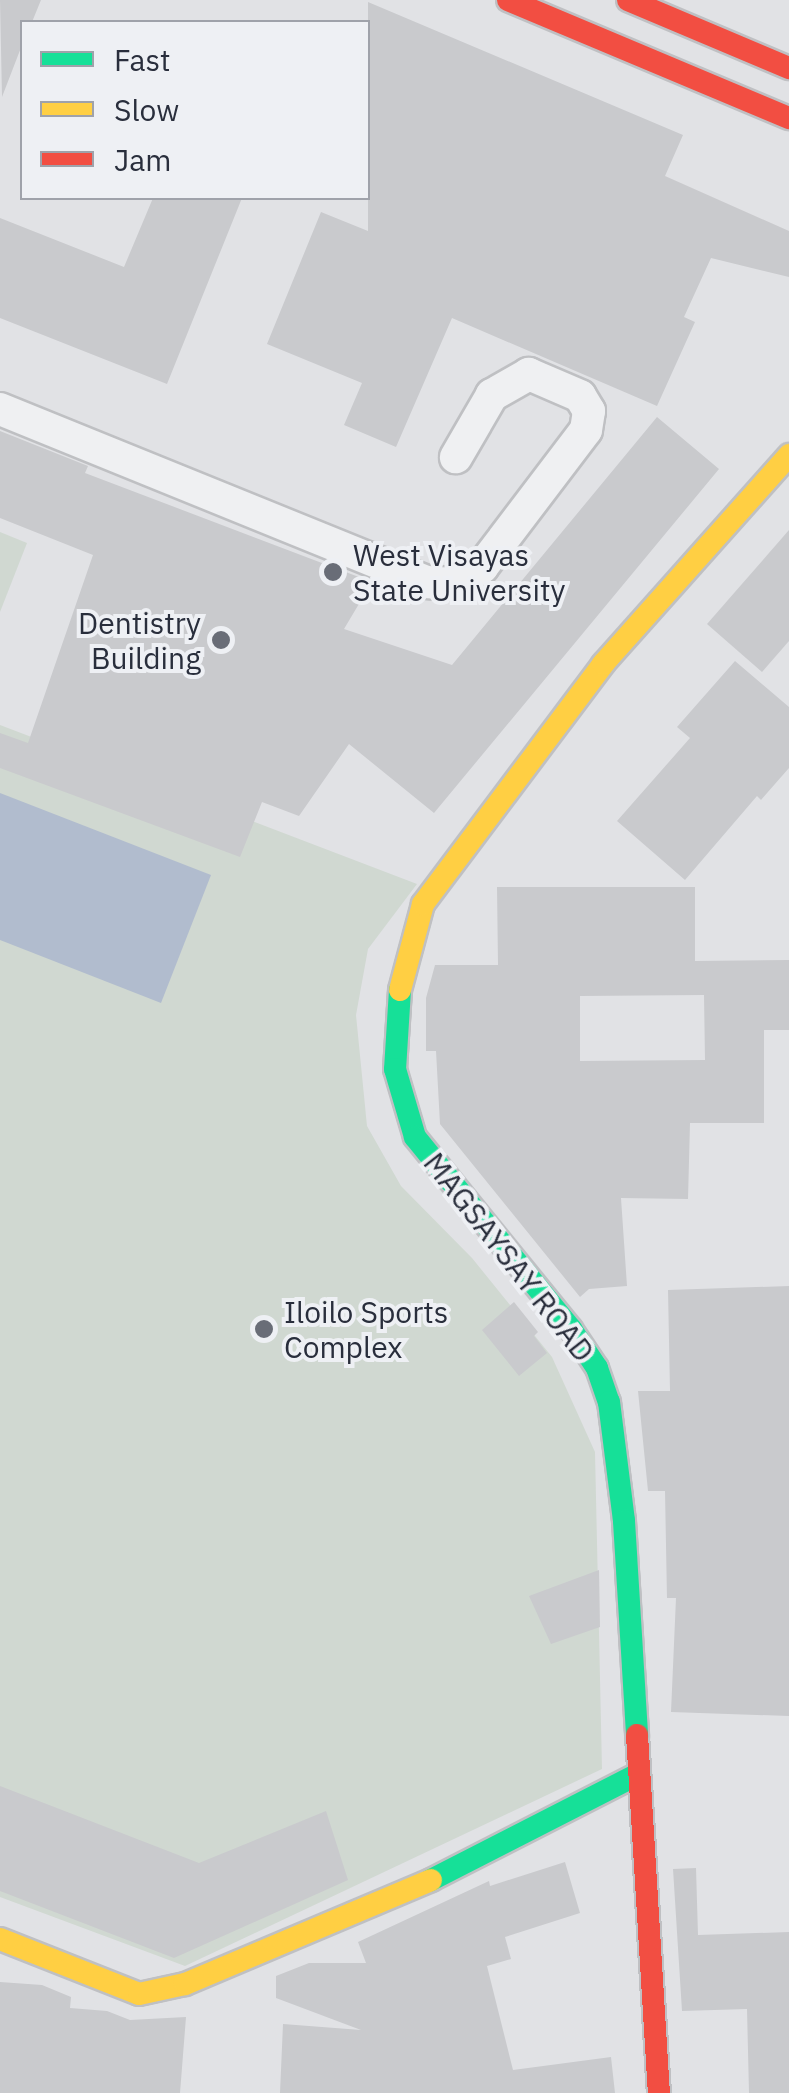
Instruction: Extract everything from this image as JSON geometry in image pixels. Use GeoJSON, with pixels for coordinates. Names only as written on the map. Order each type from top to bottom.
{"type":"FeatureCollection","features":[{"type":"Feature","properties":{"kind":"street"},"geometry":{"type":"LineString","coordinates":[[508,0],[789,118]]}},
{"type":"Feature","properties":{"kind":"street"},"geometry":{"type":"LineString","coordinates":[[628,0],[789,68]]}},
{"type":"Feature","properties":{"kind":"street"},"geometry":{"type":"LineString","coordinates":[[0,409],[424,582],[455,584],[482,567],[586,430],[589,411],[580,396],[529,374],[492,395],[456,457]]}},
{"type":"Feature","properties":{"kind":"street","name":"MAGSAYSAY ROAD"},"geometry":{"type":"LineString","coordinates":[[659,2093],[624,1521],[609,1402],[597,1368],[571,1330],[415,1136],[395,1069],[398,994],[424,904],[603,664],[789,455]]}},
{"type":"Feature","properties":{"kind":"street"},"geometry":{"type":"LineString","coordinates":[[0,1939],[139,1994],[184,1984],[406,1893],[638,1774]]}},
{"type":"Feature","properties":{"kind":"shaded area"},"geometry":{"type":"Polygon","coordinates":[[[0,532],[27,543],[0,612],[0,532]]]}},
{"type":"Feature","properties":{"kind":"shaded area","name":"Iloilo Sports Complex"},"geometry":{"type":"Polygon","coordinates":[[[0,725],[417,884],[368,949],[356,1015],[367,1126],[401,1186],[472,1258],[552,1357],[595,1452],[602,1769],[185,1966],[0,1897],[0,725]]]}},
{"type":"Feature","properties":{"kind":"water"},"geometry":{"type":"Polygon","coordinates":[[[0,793],[211,875],[161,1003],[0,940],[0,793]]]}},
{"type":"Feature","properties":{"kind":"building"},"geometry":{"type":"Polygon","coordinates":[[[0,0],[41,0],[33,20],[20,20],[20,50],[2,97],[0,0]]]}},
{"type":"Feature","properties":{"kind":"building"},"geometry":{"type":"Polygon","coordinates":[[[368,2],[683,135],[665,176],[789,231],[789,277],[711,258],[684,317],[695,322],[657,406],[452,318],[396,447],[344,425],[362,383],[267,344],[321,212],[368,231],[368,2]]]}},
{"type":"Feature","properties":{"kind":"building"},"geometry":{"type":"Polygon","coordinates":[[[152,200],[241,200],[167,384],[0,318],[0,218],[124,267],[152,200]]]}},
{"type":"Feature","properties":{"kind":"building"},"geometry":{"type":"Polygon","coordinates":[[[657,417],[719,469],[434,813],[349,744],[299,816],[262,802],[240,857],[0,768],[0,733],[28,743],[93,555],[0,518],[0,431],[88,466],[85,473],[372,582],[344,629],[452,665],[657,417]]]}},
{"type":"Feature","properties":{"kind":"building"},"geometry":{"type":"Polygon","coordinates":[[[789,530],[789,641],[762,672],[707,624],[789,530]]]}},
{"type":"Feature","properties":{"kind":"building"},"geometry":{"type":"Polygon","coordinates":[[[735,661],[789,707],[789,768],[761,800],[757,796],[685,880],[617,821],[690,738],[677,727],[735,661]]]}},
{"type":"Feature","properties":{"kind":"building"},"geometry":{"type":"Polygon","coordinates":[[[497,887],[695,887],[695,961],[789,960],[789,1030],[764,1030],[764,1123],[690,1123],[688,1199],[621,1198],[627,1286],[589,1289],[580,1297],[440,1124],[436,1051],[426,1051],[426,998],[435,965],[498,965],[497,887]],[[704,995],[580,996],[580,1061],[705,1060],[704,995]]]}},
{"type":"Feature","properties":{"kind":"building"},"geometry":{"type":"Polygon","coordinates":[[[789,1286],[789,1716],[671,1712],[676,1598],[667,1598],[665,1491],[648,1491],[638,1391],[670,1391],[668,1290],[789,1286]]]}},
{"type":"Feature","properties":{"kind":"building"},"geometry":{"type":"Polygon","coordinates":[[[514,1302],[538,1332],[534,1336],[547,1353],[519,1376],[482,1330],[514,1302]]]}},
{"type":"Feature","properties":{"kind":"building"},"geometry":{"type":"Polygon","coordinates":[[[599,1570],[600,1627],[551,1644],[529,1596],[599,1570]]]}},
{"type":"Feature","properties":{"kind":"building"},"geometry":{"type":"Polygon","coordinates":[[[0,1786],[199,1863],[326,1811],[348,1880],[174,1958],[0,1891],[0,1786]]]}},
{"type":"Feature","properties":{"kind":"building"},"geometry":{"type":"Polygon","coordinates":[[[565,1862],[580,1913],[505,1937],[511,1959],[487,1966],[513,2070],[611,2057],[615,2093],[280,2093],[283,2024],[361,2030],[276,1998],[276,1976],[309,1963],[366,1963],[358,1942],[489,1881],[490,1886],[565,1862]]]}},
{"type":"Feature","properties":{"kind":"building"},"geometry":{"type":"Polygon","coordinates":[[[696,1868],[698,1935],[789,1932],[789,2093],[749,2093],[747,2009],[682,2011],[673,1869],[696,1868]]]}},
{"type":"Feature","properties":{"kind":"building"},"geometry":{"type":"Polygon","coordinates":[[[0,1982],[42,1985],[71,1997],[70,2008],[107,2011],[130,2020],[186,2017],[180,2093],[0,2093],[0,1982]]]}},
{"type":"Feature","properties":{"kind":"traffic: fast"},"geometry":{"type":"LineString","coordinates":[[400,990],[395,1069],[415,1137],[571,1329],[597,1368],[609,1402],[624,1521],[637,1735]]}},
{"type":"Feature","properties":{"kind":"traffic: fast"},"geometry":{"type":"LineString","coordinates":[[431,1880],[638,1774]]}},
{"type":"Feature","properties":{"kind":"traffic: slow"},"geometry":{"type":"LineString","coordinates":[[400,990],[423,904],[603,664],[789,455]]}},
{"type":"Feature","properties":{"kind":"traffic: slow"},"geometry":{"type":"LineString","coordinates":[[0,1939],[139,1994],[185,1984],[431,1880]]}},
{"type":"Feature","properties":{"kind":"traffic: jam"},"geometry":{"type":"LineString","coordinates":[[508,0],[789,118]]}},
{"type":"Feature","properties":{"kind":"traffic: jam"},"geometry":{"type":"LineString","coordinates":[[628,0],[789,68]]}},
{"type":"Feature","properties":{"kind":"traffic: jam"},"geometry":{"type":"LineString","coordinates":[[637,1735],[659,2093]]}},
{"type":"Feature","properties":{"kind":"place","name":"West Visayas State University"},"geometry":{"type":"Point","coordinates":[333,572]}},
{"type":"Feature","properties":{"kind":"place","name":"Dentistry Building"},"geometry":{"type":"Point","coordinates":[221,640]}},
{"type":"Feature","properties":{"kind":"place","name":"Iloilo Sports Complex"},"geometry":{"type":"Point","coordinates":[264,1329]}}]}
